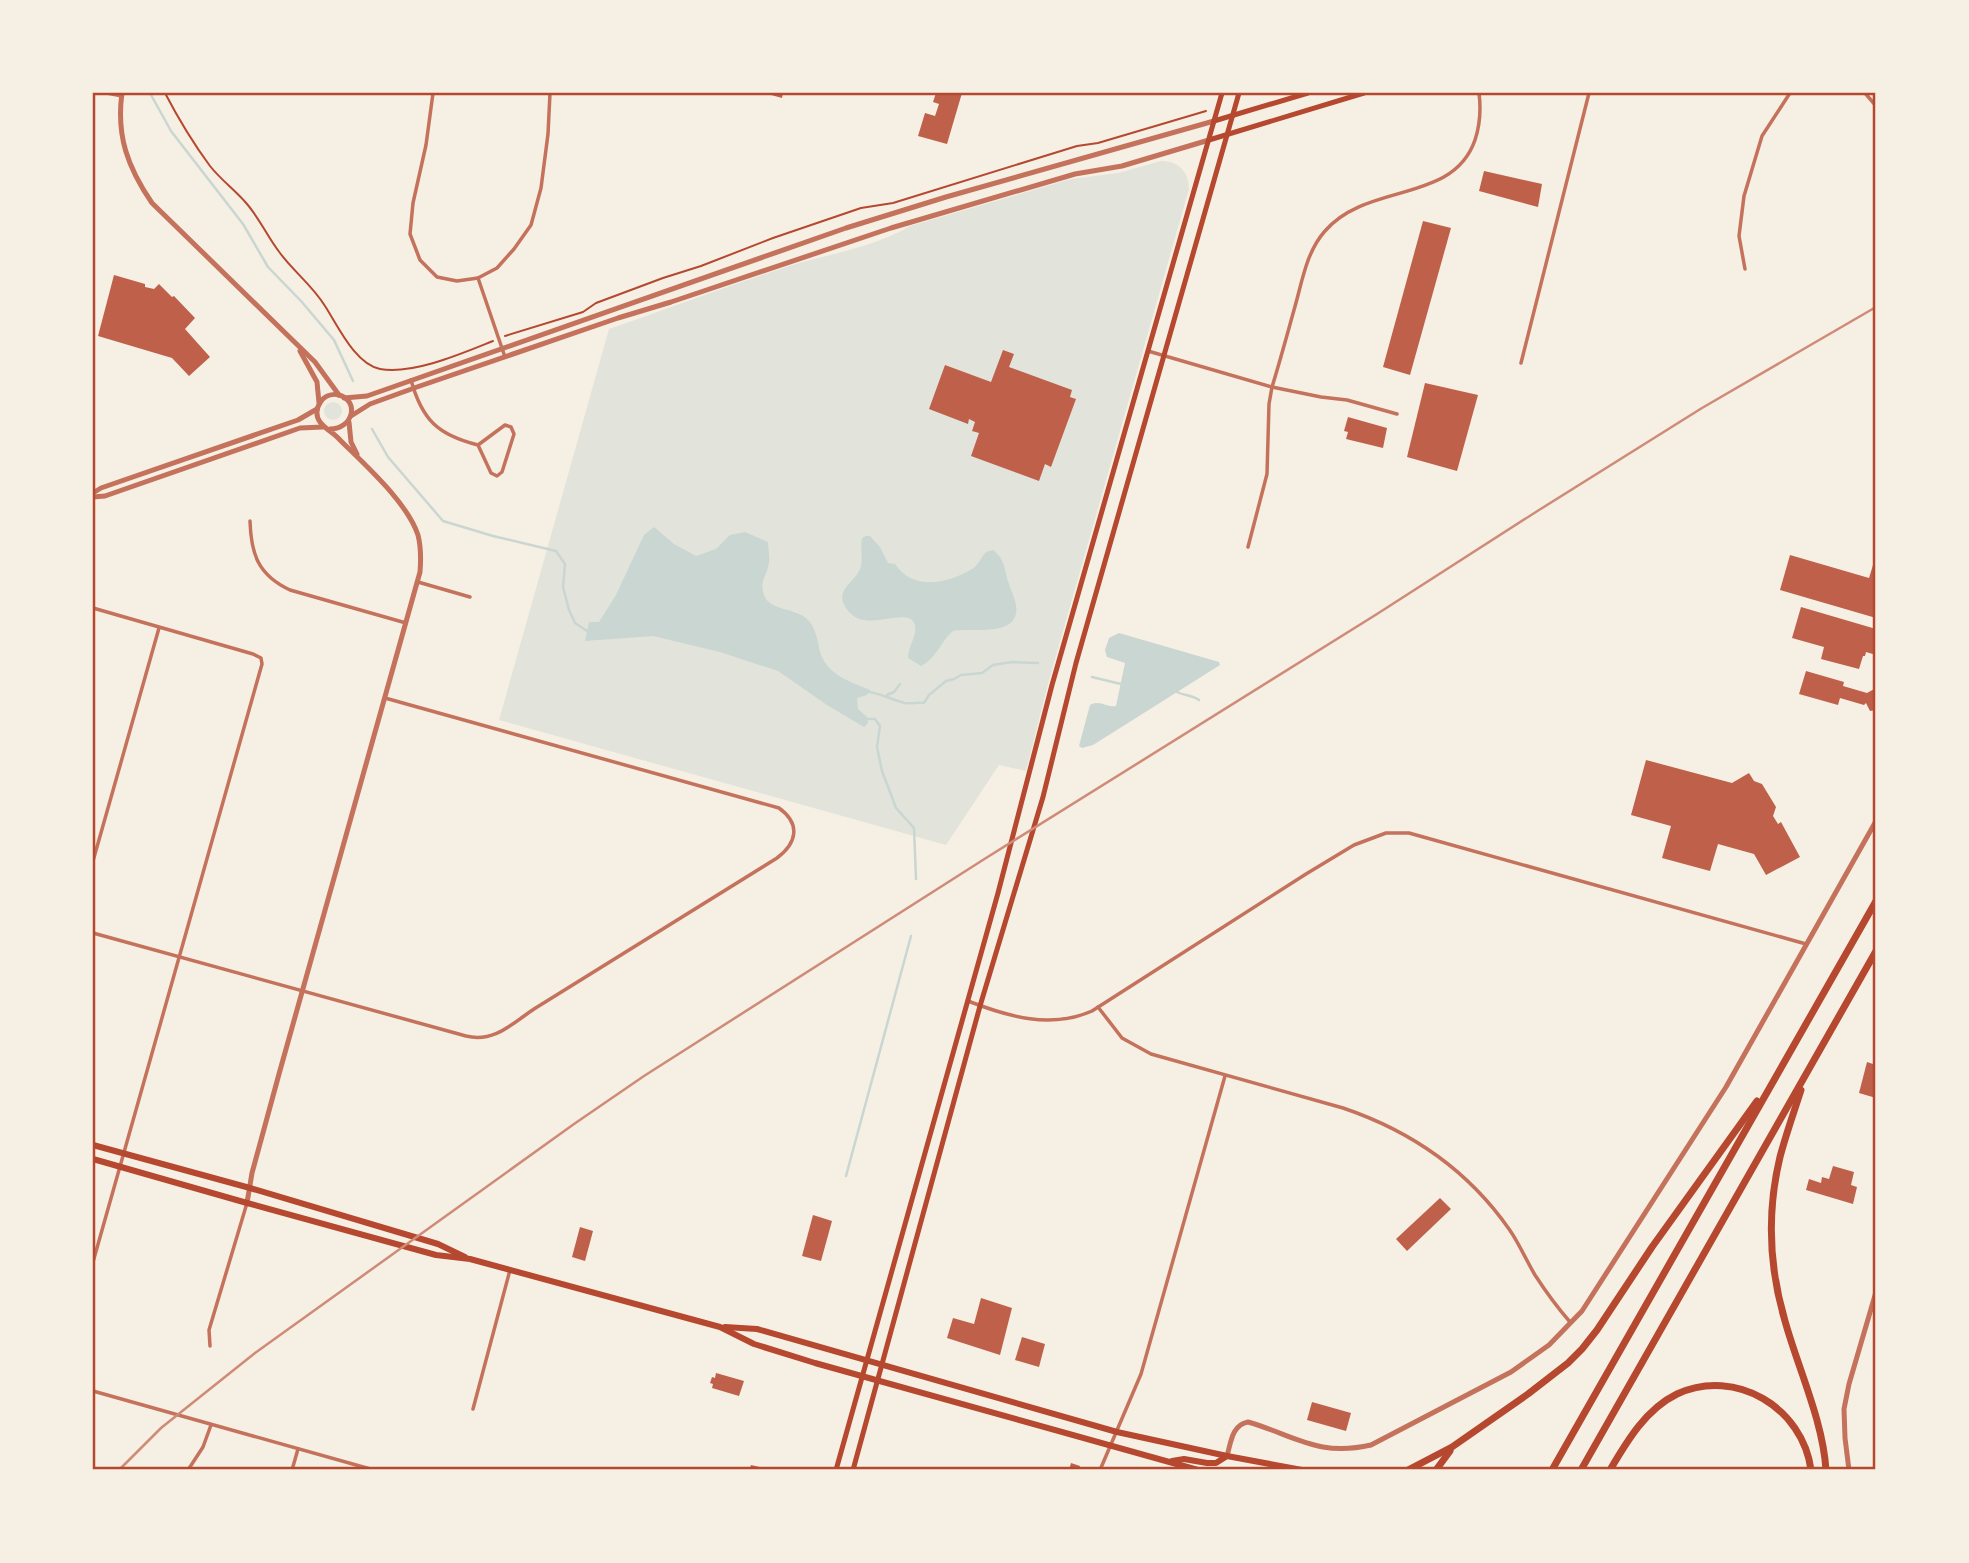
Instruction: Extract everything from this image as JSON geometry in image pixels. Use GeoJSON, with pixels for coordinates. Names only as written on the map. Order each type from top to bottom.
{"type":"FeatureCollection","features":[{"type":"Feature","properties":{"kind":"highway"},"geometry":{"type":"LineString","coordinates":[[1552,1470],[1876,901]]}},
{"type":"Feature","properties":{"kind":"highway"},"geometry":{"type":"LineString","coordinates":[[1581,1470],[1876,951]]}},
{"type":"Feature","properties":{"kind":"highway"},"geometry":{"type":"LineString","coordinates":[[1408,1470],[1428,1462],[1452,1447],[1546,1381],[1582,1349],[1780,1070]]}},
{"type":"Feature","properties":{"kind":"highway"},"geometry":{"type":"LineString","coordinates":[[1805,1076],[1779,1162],[1771,1237],[1779,1297],[1822,1440],[1826,1470]]}},
{"type":"Feature","properties":{"kind":"highway"},"geometry":{"type":"LineString","coordinates":[[1610,1470],[1632,1435],[1652,1412],[1677,1394],[1715,1385],[1749,1391],[1773,1404],[1790,1420],[1803,1441],[1811,1470]]}},
{"type":"Feature","properties":{"kind":"highway"},"geometry":{"type":"LineString","coordinates":[[1436,1470],[1452,1447]]}},
{"type":"Feature","properties":{"kind":"main road"},"geometry":{"type":"LineString","coordinates":[[836,1470],[1016,828],[1052,685],[1222,93]]}},
{"type":"Feature","properties":{"kind":"main road"},"geometry":{"type":"LineString","coordinates":[[853,1470],[980,1006],[1043,797],[1076,663],[1239,93]]}},
{"type":"Feature","properties":{"kind":"main road"},"geometry":{"type":"LineString","coordinates":[[1214,121],[1308,93]]}},
{"type":"Feature","properties":{"kind":"main road"},"geometry":{"type":"LineString","coordinates":[[1209,140],[1364,93]]}},
{"type":"Feature","properties":{"kind":"main road"},"geometry":{"type":"LineString","coordinates":[[93,1145],[438,1244],[470,1259]]}},
{"type":"Feature","properties":{"kind":"main road"},"geometry":{"type":"LineString","coordinates":[[93,1159],[436,1255],[470,1259],[720,1327],[754,1344],[1198,1470]]}},
{"type":"Feature","properties":{"kind":"main road"},"geometry":{"type":"LineString","coordinates":[[720,1327],[757,1329],[1117,1432],[1302,1470]]}},
{"type":"Feature","properties":{"kind":"main road"},"geometry":{"type":"LineString","coordinates":[[1167,1462],[1184,1460],[1216,1463],[1227,1456]]}},
{"type":"Feature","properties":{"kind":"main road"},"geometry":{"type":"LineString","coordinates":[[1271,1470],[1283,1467]]}},
{"type":"Feature","properties":{"kind":"main road"},"geometry":{"type":"LineString","coordinates":[[1239,1470],[1254,1470]]}},
{"type":"Feature","properties":{"kind":"street"},"geometry":{"type":"LineString","coordinates":[[107,93],[122,94],[121,131],[136,180],[152,203],[315,362],[351,408],[351,442],[360,460]]}},
{"type":"Feature","properties":{"kind":"street"},"geometry":{"type":"LineString","coordinates":[[433,93],[410,234],[420,260],[437,277],[457,281],[478,278],[497,268],[531,225],[541,188],[550,93]]}},
{"type":"Feature","properties":{"kind":"street"},"geometry":{"type":"LineString","coordinates":[[1248,547],[1267,474],[1272,387],[1306,267],[1319,239],[1329,226],[1354,208],[1433,183],[1457,168],[1469,153],[1476,136],[1480,113],[1479,93]]}},
{"type":"Feature","properties":{"kind":"street"},"geometry":{"type":"LineString","coordinates":[[1521,363],[1589,93]]}},
{"type":"Feature","properties":{"kind":"street"},"geometry":{"type":"LineString","coordinates":[[1745,270],[1739,236],[1744,196],[1762,136],[1790,93]]}},
{"type":"Feature","properties":{"kind":"street"},"geometry":{"type":"LineString","coordinates":[[1865,93],[1876,106]]}},
{"type":"Feature","properties":{"kind":"street"},"geometry":{"type":"LineString","coordinates":[[93,495],[101,488],[298,420],[331,395],[367,396],[846,228],[1214,121]]}},
{"type":"Feature","properties":{"kind":"street"},"geometry":{"type":"LineString","coordinates":[[93,495],[105,496],[300,428],[343,427],[370,404],[618,318],[891,228],[1075,174],[1122,166],[1209,140]]}},
{"type":"Feature","properties":{"kind":"street"},"geometry":{"type":"LineString","coordinates":[[478,278],[505,357]]}},
{"type":"Feature","properties":{"kind":"street"},"geometry":{"type":"LineString","coordinates":[[210,1346],[209,1330],[247,1203],[252,1173],[407,623],[418,582],[421,555],[414,526],[400,504],[360,460],[319,422],[317,382],[295,342]]}},
{"type":"Feature","properties":{"kind":"street"},"geometry":{"type":"LineString","coordinates":[[1148,351],[1272,387],[1347,400],[1397,414]]}},
{"type":"Feature","properties":{"kind":"street"},"geometry":{"type":"LineString","coordinates":[[411,380],[422,410],[436,428],[452,438],[478,445]]}},
{"type":"Feature","properties":{"kind":"street"},"geometry":{"type":"LineString","coordinates":[[505,425],[511,427],[513,434],[502,472],[497,476],[491,473],[478,445],[505,425]]}},
{"type":"Feature","properties":{"kind":"street"},"geometry":{"type":"LineString","coordinates":[[250,521],[255,556],[268,576],[279,584],[290,590],[407,623]]}},
{"type":"Feature","properties":{"kind":"street"},"geometry":{"type":"LineString","coordinates":[[418,582],[470,597]]}},
{"type":"Feature","properties":{"kind":"street"},"geometry":{"type":"LineString","coordinates":[[93,608],[253,654],[261,658],[262,664],[93,1262]]}},
{"type":"Feature","properties":{"kind":"street"},"geometry":{"type":"LineString","coordinates":[[93,861],[159,628]]}},
{"type":"Feature","properties":{"kind":"street"},"geometry":{"type":"LineString","coordinates":[[93,933],[476,1039],[485,1038],[500,1032],[777,858],[789,848],[794,838],[794,827],[788,814],[779,808],[385,698]]}},
{"type":"Feature","properties":{"kind":"street"},"geometry":{"type":"LineString","coordinates":[[1227,1456],[1236,1428],[1248,1422],[1323,1448],[1360,1447],[1382,1440],[1511,1373],[1543,1350],[1571,1323],[1595,1293],[1726,1087],[1876,821]]}},
{"type":"Feature","properties":{"kind":"street"},"geometry":{"type":"LineString","coordinates":[[968,1001],[1012,1016],[1035,1020],[1068,1019],[1082,1015],[1354,845],[1386,833],[1409,833],[1806,944]]}},
{"type":"Feature","properties":{"kind":"street"},"geometry":{"type":"LineString","coordinates":[[1098,1007],[1122,1038],[1139,1049],[1371,1118],[1406,1134],[1438,1155],[1490,1204],[1551,1298],[1571,1323]]}},
{"type":"Feature","properties":{"kind":"street"},"geometry":{"type":"LineString","coordinates":[[1100,1470],[1141,1374],[1226,1075]]}},
{"type":"Feature","properties":{"kind":"street"},"geometry":{"type":"LineString","coordinates":[[472,1409],[510,1270]]}},
{"type":"Feature","properties":{"kind":"street"},"geometry":{"type":"LineString","coordinates":[[1849,1470],[1844,1409],[1876,1292]]}},
{"type":"Feature","properties":{"kind":"street"},"geometry":{"type":"LineString","coordinates":[[93,1391],[374,1470]]}},
{"type":"Feature","properties":{"kind":"street"},"geometry":{"type":"LineString","coordinates":[[188,1470],[203,1447],[211,1425]]}},
{"type":"Feature","properties":{"kind":"street"},"geometry":{"type":"LineString","coordinates":[[292,1470],[298,1449]]}},
{"type":"Feature","properties":{"kind":"path"},"geometry":{"type":"LineString","coordinates":[[165,93],[211,168],[248,205],[281,255],[325,305],[346,340],[371,365],[388,369],[412,368],[492,342]]}},
{"type":"Feature","properties":{"kind":"path"},"geometry":{"type":"LineString","coordinates":[[505,336],[583,312],[596,303],[642,285],[701,267],[773,238],[847,215],[861,208],[893,202],[1077,146],[1098,143],[1206,111]]}},
{"type":"Feature","properties":{"kind":"shaded area"},"geometry":{"type":"Polygon","coordinates":[[[1161,161],[1173,163],[1185,172],[1189,189],[1048,684],[1026,771],[999,765],[946,845],[499,720],[609,329],[783,268],[864,246],[910,226],[1071,179],[1118,173],[1161,161]]]}},
{"type":"Feature","properties":{"kind":"shaded area"},"geometry":{"type":"Polygon","coordinates":[[[329,402],[337,402],[342,411],[340,418],[329,420],[324,415],[324,407],[329,402]]]}},
{"type":"Feature","properties":{"kind":"shaded area"},"geometry":{"type":"Polygon","coordinates":[[[654,527],[674,544],[696,556],[716,549],[730,535],[745,532],[768,542],[769,561],[763,582],[764,595],[772,604],[798,613],[809,621],[828,667],[848,681],[870,690],[867,695],[857,698],[858,709],[867,717],[868,723],[864,727],[778,671],[720,652],[653,636],[585,641],[589,622],[599,622],[616,595],[644,535],[654,527]]]}},
{"type":"Feature","properties":{"kind":"shaded area"},"geometry":{"type":"Polygon","coordinates":[[[870,536],[880,547],[888,563],[895,564],[903,573],[921,582],[942,581],[963,574],[974,568],[986,552],[993,550],[1004,566],[1015,602],[1015,616],[1011,623],[1003,627],[953,631],[931,659],[921,666],[908,658],[915,630],[912,620],[898,617],[878,620],[858,618],[844,605],[843,593],[859,572],[862,538],[870,536]]]}},
{"type":"Feature","properties":{"kind":"shaded area"},"geometry":{"type":"Polygon","coordinates":[[[1119,633],[1219,662],[1220,665],[1093,745],[1082,748],[1079,746],[1090,705],[1097,703],[1116,706],[1125,663],[1107,657],[1105,650],[1109,638],[1119,633]]]}},
{"type":"Feature","properties":{"kind":"building"},"geometry":{"type":"Polygon","coordinates":[[[764,93],[783,93],[782,98],[764,93]]]}},
{"type":"Feature","properties":{"kind":"building"},"geometry":{"type":"Polygon","coordinates":[[[936,93],[962,93],[947,144],[918,136],[925,113],[935,116],[939,104],[933,102],[936,93]]]}},
{"type":"Feature","properties":{"kind":"building"},"geometry":{"type":"Polygon","coordinates":[[[1484,171],[1542,184],[1538,207],[1479,191],[1484,171]]]}},
{"type":"Feature","properties":{"kind":"building"},"geometry":{"type":"Polygon","coordinates":[[[1423,221],[1451,228],[1410,375],[1383,367],[1423,221]]]}},
{"type":"Feature","properties":{"kind":"building"},"geometry":{"type":"Polygon","coordinates":[[[114,275],[154,289],[159,284],[174,296],[195,318],[185,329],[210,357],[189,376],[172,358],[98,336],[114,275]]]}},
{"type":"Feature","properties":{"kind":"building"},"geometry":{"type":"Polygon","coordinates":[[[1003,350],[1014,354],[1009,367],[1072,390],[1070,397],[1076,399],[1051,467],[1045,464],[1039,481],[971,456],[979,433],[972,431],[975,422],[969,419],[968,424],[929,409],[945,365],[991,382],[1003,350]]]}},
{"type":"Feature","properties":{"kind":"building"},"geometry":{"type":"Polygon","coordinates":[[[1425,383],[1478,395],[1457,471],[1407,457],[1425,383]]]}},
{"type":"Feature","properties":{"kind":"building"},"geometry":{"type":"Polygon","coordinates":[[[1348,417],[1387,428],[1383,448],[1346,439],[1348,432],[1344,431],[1348,417]]]}},
{"type":"Feature","properties":{"kind":"building"},"geometry":{"type":"Polygon","coordinates":[[[1790,555],[1869,578],[1873,565],[1876,566],[1876,618],[1780,590],[1790,555]]]}},
{"type":"Feature","properties":{"kind":"building"},"geometry":{"type":"Polygon","coordinates":[[[1801,607],[1876,629],[1876,655],[1866,652],[1859,669],[1821,659],[1824,647],[1792,638],[1801,607]]]}},
{"type":"Feature","properties":{"kind":"building"},"geometry":{"type":"Polygon","coordinates":[[[1806,671],[1844,682],[1843,686],[1867,693],[1876,688],[1876,710],[1870,711],[1866,703],[1864,705],[1840,698],[1838,705],[1799,694],[1806,671]]]}},
{"type":"Feature","properties":{"kind":"building"},"geometry":{"type":"Polygon","coordinates":[[[1646,760],[1732,783],[1749,773],[1754,781],[1762,784],[1776,807],[1773,816],[1778,824],[1781,822],[1800,857],[1766,875],[1754,854],[1718,844],[1710,871],[1662,858],[1671,826],[1631,815],[1646,760]]]}},
{"type":"Feature","properties":{"kind":"building"},"geometry":{"type":"Polygon","coordinates":[[[1867,1062],[1876,1065],[1876,1098],[1859,1093],[1867,1062]]]}},
{"type":"Feature","properties":{"kind":"building"},"geometry":{"type":"Polygon","coordinates":[[[1833,1166],[1854,1172],[1851,1185],[1857,1187],[1853,1204],[1806,1190],[1809,1179],[1821,1183],[1822,1177],[1829,1179],[1833,1166]]]}},
{"type":"Feature","properties":{"kind":"building"},"geometry":{"type":"Polygon","coordinates":[[[1440,1198],[1451,1209],[1407,1251],[1396,1239],[1440,1198]]]}},
{"type":"Feature","properties":{"kind":"building"},"geometry":{"type":"Polygon","coordinates":[[[813,1215],[832,1221],[821,1261],[802,1256],[813,1215]]]}},
{"type":"Feature","properties":{"kind":"building"},"geometry":{"type":"Polygon","coordinates":[[[580,1227],[593,1231],[585,1261],[572,1257],[580,1227]]]}},
{"type":"Feature","properties":{"kind":"building"},"geometry":{"type":"Polygon","coordinates":[[[981,1298],[1012,1308],[1000,1355],[947,1338],[953,1318],[974,1324],[981,1298]]]}},
{"type":"Feature","properties":{"kind":"building"},"geometry":{"type":"Polygon","coordinates":[[[1022,1337],[1045,1344],[1039,1367],[1015,1360],[1022,1337]]]}},
{"type":"Feature","properties":{"kind":"building"},"geometry":{"type":"Polygon","coordinates":[[[716,1373],[744,1381],[739,1396],[712,1388],[713,1384],[710,1383],[716,1373]]]}},
{"type":"Feature","properties":{"kind":"building"},"geometry":{"type":"Polygon","coordinates":[[[1312,1402],[1351,1413],[1346,1431],[1307,1420],[1312,1402]]]}},
{"type":"Feature","properties":{"kind":"building"},"geometry":{"type":"Polygon","coordinates":[[[1071,1463],[1080,1466],[1079,1470],[1069,1470],[1071,1463]]]}},
{"type":"Feature","properties":{"kind":"building"},"geometry":{"type":"Polygon","coordinates":[[[751,1465],[768,1469],[768,1470],[749,1470],[751,1465]]]}},
{"type":"Feature","properties":{"kind":"waterway"},"geometry":{"type":"LineString","coordinates":[[150,93],[171,131],[243,224],[268,267],[334,340],[353,381]]}},
{"type":"Feature","properties":{"kind":"waterway"},"geometry":{"type":"LineString","coordinates":[[372,429],[388,457],[443,521],[556,551],[565,564],[563,587],[569,610],[575,623],[590,631]]}},
{"type":"Feature","properties":{"kind":"waterway"},"geometry":{"type":"LineString","coordinates":[[869,692],[905,703],[924,703],[929,695],[946,681],[961,675],[982,673],[993,665],[1012,662],[1038,663]]}},
{"type":"Feature","properties":{"kind":"waterway"},"geometry":{"type":"LineString","coordinates":[[1092,677],[1121,684]]}},
{"type":"Feature","properties":{"kind":"waterway"},"geometry":{"type":"LineString","coordinates":[[887,695],[894,692],[900,684]]}},
{"type":"Feature","properties":{"kind":"waterway"},"geometry":{"type":"LineString","coordinates":[[1177,692],[1199,700]]}},
{"type":"Feature","properties":{"kind":"waterway"},"geometry":{"type":"LineString","coordinates":[[865,719],[875,719],[880,726],[877,747],[882,771],[896,808],[914,828],[916,879]]}},
{"type":"Feature","properties":{"kind":"waterway"},"geometry":{"type":"LineString","coordinates":[[846,1176],[911,936]]}},
{"type":"Feature","properties":{"kind":"railway"},"geometry":{"type":"LineString","coordinates":[[119,1470],[161,1428],[255,1353],[644,1076],[1702,408],[1876,307]]}}]}
